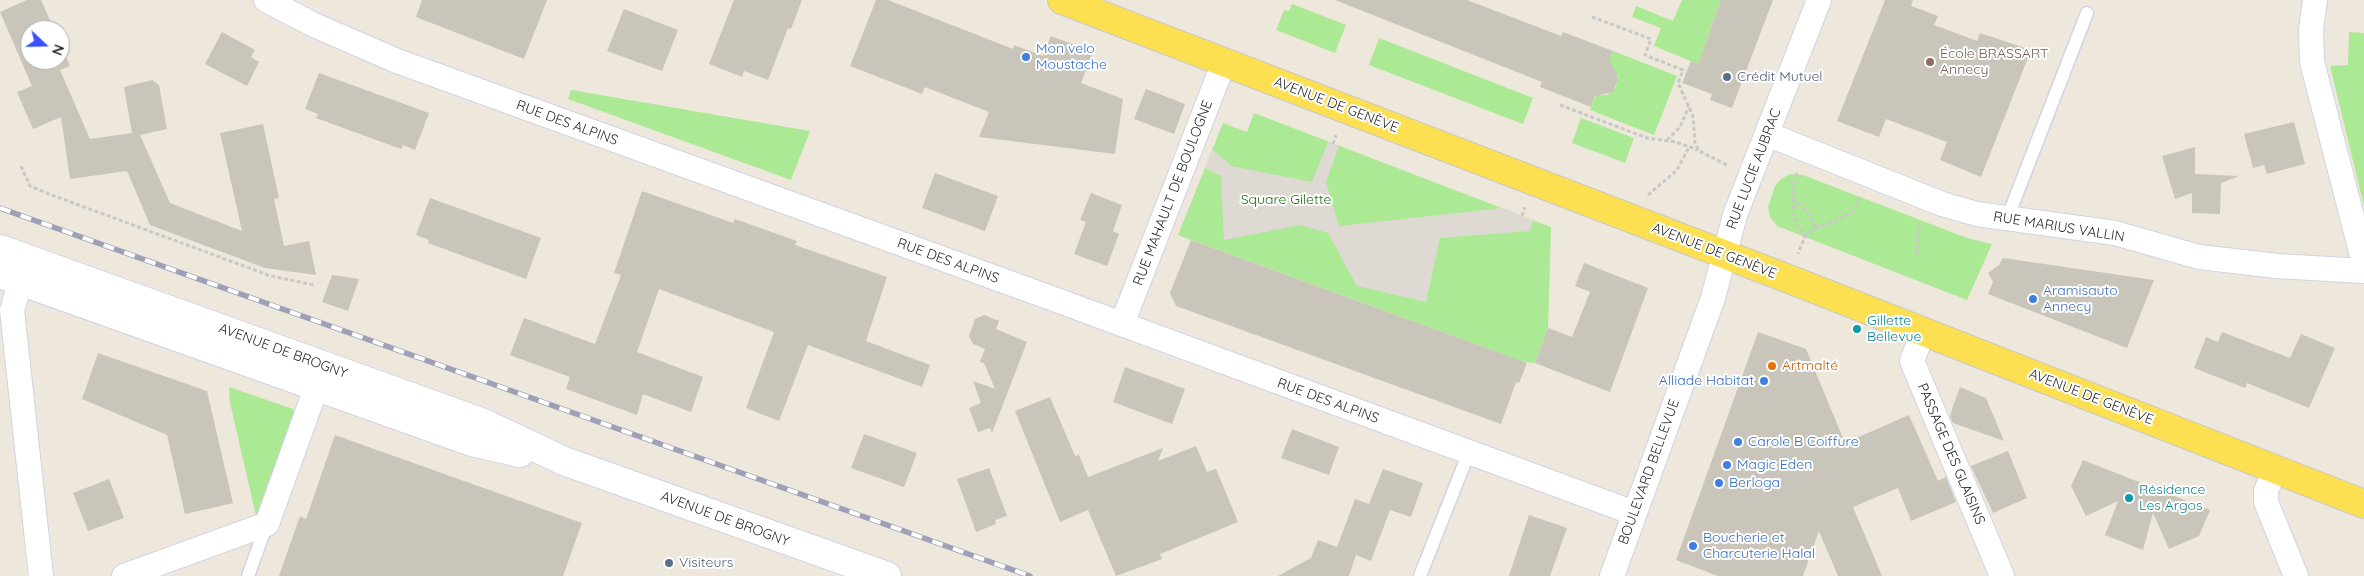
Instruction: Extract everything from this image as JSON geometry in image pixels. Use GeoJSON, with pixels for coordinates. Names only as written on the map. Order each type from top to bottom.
{"type":"FeatureCollection","features":[{"type":"Feature","properties":{"kind":"main road","name":"AVENUE DE GENÈVE"},"geometry":{"type":"LineString","coordinates":[[1062,0],[1723,254],[2364,504]]}},
{"type":"Feature","properties":{"kind":"main road","name":"AVENUE DE BROGNY"},"geometry":{"type":"LineString","coordinates":[[0,249],[481,422],[564,462],[887,576]]}},
{"type":"Feature","properties":{"kind":"main road","name":"AVENUE DE BROGNY"},"geometry":{"type":"LineString","coordinates":[[10,278],[472,442],[564,462]]}},
{"type":"Feature","properties":{"kind":"street","name":"RUE DES ALPINS"},"geometry":{"type":"LineString","coordinates":[[266,0],[397,61],[1122,324],[1634,513]]}},
{"type":"Feature","properties":{"kind":"street","name":"RUE LUCIE AUBRAC"},"geometry":{"type":"LineString","coordinates":[[1723,254],[1750,177],[1819,0]]}},
{"type":"Feature","properties":{"kind":"street"},"geometry":{"type":"LineString","coordinates":[[2315,0],[2311,30],[2312,62],[2364,262]]}},
{"type":"Feature","properties":{"kind":"street","name":"RUE MAHAULT DE BOULOGNE"},"geometry":{"type":"LineString","coordinates":[[1122,324],[1224,62]]}},
{"type":"Feature","properties":{"kind":"street","name":"RUE MARIUS VALLIN"},"geometry":{"type":"LineString","coordinates":[[1767,134],[1942,204],[1977,214],[2114,233],[2199,257],[2277,266],[2364,271]]}},
{"type":"Feature","properties":{"kind":"street","name":"BOULEVARD BELLEVUE"},"geometry":{"type":"LineString","coordinates":[[1612,576],[1713,298],[1723,254]]}},
{"type":"Feature","properties":{"kind":"street"},"geometry":{"type":"LineString","coordinates":[[10,278],[41,576]]}},
{"type":"Feature","properties":{"kind":"street","name":"PASSAGE DES GLAISINS"},"geometry":{"type":"LineString","coordinates":[[1923,332],[1912,361],[2002,576]]}},
{"type":"Feature","properties":{"kind":"street"},"geometry":{"type":"LineString","coordinates":[[124,576],[267,524],[316,388]]}},
{"type":"Feature","properties":{"kind":"street"},"geometry":{"type":"LineString","coordinates":[[2274,469],[2266,491],[2266,502],[2296,576]]}},
{"type":"Feature","properties":{"kind":"lane"},"geometry":{"type":"LineString","coordinates":[[2007,219],[2087,13]]}},
{"type":"Feature","properties":{"kind":"lane"},"geometry":{"type":"LineString","coordinates":[[10,278],[42,263]]}},
{"type":"Feature","properties":{"kind":"lane"},"geometry":{"type":"LineString","coordinates":[[316,388],[345,374]]}},
{"type":"Feature","properties":{"kind":"lane"},"geometry":{"type":"LineString","coordinates":[[1420,576],[1469,452]]}},
{"type":"Feature","properties":{"kind":"lane"},"geometry":{"type":"LineString","coordinates":[[248,576],[267,524]]}},
{"type":"Feature","properties":{"kind":"path"},"geometry":{"type":"LineString","coordinates":[[1592,16],[1651,39],[1645,56],[1683,70],[1678,83],[1690,105],[1693,116],[1693,135],[1699,151]]}},
{"type":"Feature","properties":{"kind":"path"},"geometry":{"type":"LineString","coordinates":[[1560,105],[1647,138],[1689,147],[1750,177]]}},
{"type":"Feature","properties":{"kind":"path"},"geometry":{"type":"LineString","coordinates":[[1666,141],[1680,127],[1690,105]]}},
{"type":"Feature","properties":{"kind":"path"},"geometry":{"type":"LineString","coordinates":[[1622,216],[1677,170],[1689,147]]}},
{"type":"Feature","properties":{"kind":"path"},"geometry":{"type":"LineString","coordinates":[[1805,236],[1796,224],[1793,198],[1795,178],[1808,150]]}},
{"type":"Feature","properties":{"kind":"path"},"geometry":{"type":"LineString","coordinates":[[21,166],[30,186],[42,192],[272,276],[314,285]]}},
{"type":"Feature","properties":{"kind":"path"},"geometry":{"type":"LineString","coordinates":[[1787,279],[1805,236],[1816,228],[1854,211],[1868,174]]}},
{"type":"Feature","properties":{"kind":"path"},"geometry":{"type":"LineString","coordinates":[[1793,198],[1807,211],[1816,228]]}},
{"type":"Feature","properties":{"kind":"green space"},"geometry":{"type":"Polygon","coordinates":[[[1682,0],[1721,0],[1698,64],[1654,46],[1661,28],[1632,17],[1636,6],[1673,21],[1682,0]]]}},
{"type":"Feature","properties":{"kind":"green space"},"geometry":{"type":"Polygon","coordinates":[[[1292,4],[1346,25],[1335,53],[1276,30],[1284,10],[1289,11],[1292,4]]]}},
{"type":"Feature","properties":{"kind":"green space"},"geometry":{"type":"Polygon","coordinates":[[[2349,32],[2364,33],[2364,206],[2330,66],[2348,65],[2349,32]]]}},
{"type":"Feature","properties":{"kind":"green space"},"geometry":{"type":"Polygon","coordinates":[[[1379,38],[1533,98],[1523,124],[1369,65],[1379,38]]]}},
{"type":"Feature","properties":{"kind":"green space"},"geometry":{"type":"Polygon","coordinates":[[[1613,51],[1677,76],[1654,135],[1590,110],[1596,95],[1607,95],[1616,87],[1618,76],[1608,63],[1613,51]]]}},
{"type":"Feature","properties":{"kind":"green space"},"geometry":{"type":"Polygon","coordinates":[[[571,90],[810,131],[791,180],[568,99],[571,90]]]}},
{"type":"Feature","properties":{"kind":"green space","name":"Square Gilette"},"geometry":{"type":"Polygon","coordinates":[[[1254,113],[1551,227],[1548,328],[1535,363],[1524,362],[1178,235],[1223,123],[1247,132],[1254,113]]]}},
{"type":"Feature","properties":{"kind":"green space"},"geometry":{"type":"Polygon","coordinates":[[[1581,118],[1634,138],[1625,163],[1572,143],[1581,118]]]}},
{"type":"Feature","properties":{"kind":"green space"},"geometry":{"type":"Polygon","coordinates":[[[1790,174],[1803,175],[1967,238],[1992,244],[1967,300],[1777,226],[1770,217],[1768,207],[1775,186],[1781,179],[1790,174]]]}},
{"type":"Feature","properties":{"kind":"green space"},"geometry":{"type":"Polygon","coordinates":[[[229,387],[293,409],[296,415],[257,520],[230,403],[229,387]]]}},
{"type":"Feature","properties":{"kind":"shaded area"},"geometry":{"type":"Polygon","coordinates":[[[1328,142],[1339,146],[1326,182],[1339,226],[1503,208],[1533,220],[1530,231],[1440,238],[1426,302],[1357,286],[1328,233],[1300,225],[1224,240],[1221,176],[1205,168],[1212,149],[1231,166],[1312,182],[1328,142]]]}},
{"type":"Feature","properties":{"kind":"building"},"geometry":{"type":"Polygon","coordinates":[[[27,0],[41,0],[50,20],[20,20],[20,58],[0,12],[27,0]]]}},
{"type":"Feature","properties":{"kind":"building"},"geometry":{"type":"Polygon","coordinates":[[[422,0],[547,0],[524,59],[416,17],[422,0]]]}},
{"type":"Feature","properties":{"kind":"building"},"geometry":{"type":"Polygon","coordinates":[[[734,0],[802,0],[791,29],[788,28],[768,80],[744,71],[742,77],[709,64],[734,0]]]}},
{"type":"Feature","properties":{"kind":"building"},"geometry":{"type":"Polygon","coordinates":[[[876,0],[888,0],[1013,49],[1014,45],[1043,56],[1051,36],[1093,52],[1081,83],[1123,99],[1115,154],[979,137],[989,112],[925,87],[922,94],[850,66],[876,0]]]}},
{"type":"Feature","properties":{"kind":"building"},"geometry":{"type":"Polygon","coordinates":[[[1335,0],[1467,0],[1561,36],[1563,32],[1613,51],[1609,61],[1616,71],[1618,80],[1613,92],[1595,96],[1591,107],[1540,87],[1542,82],[1335,0]]]}},
{"type":"Feature","properties":{"kind":"building"},"geometry":{"type":"Polygon","coordinates":[[[1721,0],[1773,0],[1732,108],[1710,100],[1712,94],[1682,83],[1691,61],[1698,64],[1721,0]]]}},
{"type":"Feature","properties":{"kind":"building"},"geometry":{"type":"Polygon","coordinates":[[[1885,0],[1913,0],[1911,6],[1938,16],[1934,25],[1977,41],[1980,33],[2031,50],[1981,177],[1940,160],[1947,142],[1886,119],[1879,137],[1837,121],[1885,0]]]}},
{"type":"Feature","properties":{"kind":"building"},"geometry":{"type":"Polygon","coordinates":[[[624,9],[678,30],[662,71],[607,51],[624,9]]]}},
{"type":"Feature","properties":{"kind":"building"},"geometry":{"type":"Polygon","coordinates":[[[222,32],[255,50],[251,57],[259,62],[247,86],[205,64],[222,32]]]}},
{"type":"Feature","properties":{"kind":"building"},"geometry":{"type":"Polygon","coordinates":[[[25,70],[60,70],[90,139],[132,133],[124,87],[152,80],[159,85],[167,129],[140,135],[170,203],[242,231],[220,133],[263,124],[279,198],[274,199],[284,246],[309,241],[316,275],[265,268],[150,225],[127,171],[70,179],[61,117],[33,129],[17,92],[32,86],[25,70]]]}},
{"type":"Feature","properties":{"kind":"building"},"geometry":{"type":"Polygon","coordinates":[[[319,73],[429,113],[415,150],[403,145],[401,149],[316,118],[318,114],[305,109],[319,73]]]}},
{"type":"Feature","properties":{"kind":"building"},"geometry":{"type":"Polygon","coordinates":[[[1146,89],[1185,104],[1174,134],[1134,119],[1146,89]]]}},
{"type":"Feature","properties":{"kind":"building"},"geometry":{"type":"Polygon","coordinates":[[[2294,122],[2305,164],[2267,174],[2264,165],[2253,168],[2244,134],[2294,122]]]}},
{"type":"Feature","properties":{"kind":"building"},"geometry":{"type":"Polygon","coordinates":[[[2195,147],[2195,174],[2239,176],[2221,183],[2220,214],[2192,213],[2192,193],[2175,199],[2162,156],[2195,147]]]}},
{"type":"Feature","properties":{"kind":"building"},"geometry":{"type":"Polygon","coordinates":[[[935,173],[998,196],[985,231],[922,208],[935,173]]]}},
{"type":"Feature","properties":{"kind":"building"},"geometry":{"type":"Polygon","coordinates":[[[642,191],[733,223],[735,219],[797,241],[795,245],[887,277],[866,341],[930,365],[922,387],[808,345],[779,421],[746,408],[774,332],[659,289],[637,352],[703,377],[691,412],[643,394],[637,415],[566,389],[570,377],[510,355],[524,318],[595,344],[621,275],[614,273],[642,191]]]}},
{"type":"Feature","properties":{"kind":"building"},"geometry":{"type":"Polygon","coordinates":[[[1091,193],[1122,205],[1113,231],[1119,234],[1107,266],[1074,254],[1086,222],[1080,220],[1091,193]]]}},
{"type":"Feature","properties":{"kind":"building"},"geometry":{"type":"Polygon","coordinates":[[[430,198],[541,238],[526,279],[428,243],[429,240],[416,235],[430,198]]]}},
{"type":"Feature","properties":{"kind":"building"},"geometry":{"type":"Polygon","coordinates":[[[1191,240],[1527,363],[1519,383],[1516,382],[1501,424],[1176,306],[1170,293],[1191,240]]]}},
{"type":"Feature","properties":{"kind":"building"},"geometry":{"type":"Polygon","coordinates":[[[2003,258],[2154,280],[2127,348],[1988,294],[1993,282],[1988,273],[1999,265],[2003,258]]]}},
{"type":"Feature","properties":{"kind":"building"},"geometry":{"type":"Polygon","coordinates":[[[1584,263],[1648,288],[1610,392],[1535,363],[1548,328],[1572,337],[1590,292],[1575,286],[1584,263]]]}},
{"type":"Feature","properties":{"kind":"building"},"geometry":{"type":"Polygon","coordinates":[[[332,275],[359,279],[348,311],[322,302],[332,275]]]}},
{"type":"Feature","properties":{"kind":"building"},"geometry":{"type":"Polygon","coordinates":[[[984,315],[999,321],[996,329],[1027,342],[992,433],[990,428],[978,432],[969,408],[981,403],[973,381],[995,389],[984,363],[980,362],[985,349],[973,344],[969,336],[975,319],[984,315]]]}},
{"type":"Feature","properties":{"kind":"building"},"geometry":{"type":"Polygon","coordinates":[[[1758,332],[1806,349],[1845,443],[1909,415],[1938,481],[1946,477],[1956,502],[1911,521],[1898,488],[1853,507],[1882,576],[1838,576],[1819,531],[1803,576],[1718,576],[1676,560],[1758,332]]]}},
{"type":"Feature","properties":{"kind":"building"},"geometry":{"type":"Polygon","coordinates":[[[2222,332],[2290,358],[2301,334],[2335,348],[2309,408],[2247,383],[2245,388],[2194,368],[2206,337],[2218,342],[2222,332]]]}},
{"type":"Feature","properties":{"kind":"building"},"geometry":{"type":"Polygon","coordinates":[[[98,353],[207,391],[233,503],[185,514],[167,435],[82,399],[98,353]]]}},
{"type":"Feature","properties":{"kind":"building"},"geometry":{"type":"Polygon","coordinates":[[[1125,367],[1185,389],[1172,424],[1113,402],[1125,367]]]}},
{"type":"Feature","properties":{"kind":"building"},"geometry":{"type":"Polygon","coordinates":[[[1960,387],[1986,398],[2004,441],[1953,423],[1950,417],[1960,387]]]}},
{"type":"Feature","properties":{"kind":"building"},"geometry":{"type":"Polygon","coordinates":[[[1050,397],[1075,456],[1079,455],[1088,477],[1163,448],[1158,461],[1196,446],[1207,472],[1216,469],[1238,522],[1160,554],[1162,559],[1116,576],[1088,510],[1060,522],[1015,411],[1050,397]]]}},
{"type":"Feature","properties":{"kind":"building"},"geometry":{"type":"Polygon","coordinates":[[[1292,429],[1339,447],[1329,475],[1281,458],[1292,429]]]}},
{"type":"Feature","properties":{"kind":"building"},"geometry":{"type":"Polygon","coordinates":[[[864,434],[917,453],[904,487],[851,468],[864,434]]]}},
{"type":"Feature","properties":{"kind":"building"},"geometry":{"type":"Polygon","coordinates":[[[335,435],[582,523],[563,576],[279,576],[300,516],[306,519],[335,435]]]}},
{"type":"Feature","properties":{"kind":"building"},"geometry":{"type":"Polygon","coordinates":[[[2008,451],[2027,498],[1993,513],[1971,466],[2008,451]]]}},
{"type":"Feature","properties":{"kind":"building","name":"Résidence Les Argos"},"geometry":{"type":"Polygon","coordinates":[[[2083,460],[2210,510],[2199,536],[2169,549],[2153,513],[2143,550],[2105,535],[2118,501],[2086,516],[2071,486],[2083,460]]]}},
{"type":"Feature","properties":{"kind":"building"},"geometry":{"type":"Polygon","coordinates":[[[989,468],[1007,516],[995,520],[996,524],[976,532],[957,479],[989,468]]]}},
{"type":"Feature","properties":{"kind":"building"},"geometry":{"type":"Polygon","coordinates":[[[1383,469],[1423,483],[1411,517],[1390,510],[1371,561],[1356,555],[1349,576],[1278,576],[1311,558],[1318,540],[1337,547],[1355,499],[1369,504],[1383,469]]]}},
{"type":"Feature","properties":{"kind":"building"},"geometry":{"type":"Polygon","coordinates":[[[109,479],[124,518],[88,531],[73,493],[109,479]]]}},
{"type":"Feature","properties":{"kind":"building"},"geometry":{"type":"Polygon","coordinates":[[[1529,515],[1567,528],[1550,576],[1509,576],[1529,515]]]}},
{"type":"Feature","properties":{"kind":"railway"},"geometry":{"type":"LineString","coordinates":[[0,208],[1030,576]]}},
{"type":"Feature","properties":{"kind":"place","name":"Mon velo Moustache"},"geometry":{"type":"Point","coordinates":[1026,57]}},
{"type":"Feature","properties":{"kind":"place","name":"École BRASSART Annecy"},"geometry":{"type":"Point","coordinates":[1930,62]}},
{"type":"Feature","properties":{"kind":"place","name":"Crédit Mutuel"},"geometry":{"type":"Point","coordinates":[1727,77]}},
{"type":"Feature","properties":{"kind":"place","name":"Aramisauto Annecy"},"geometry":{"type":"Point","coordinates":[2033,299]}},
{"type":"Feature","properties":{"kind":"place","name":"Gillette Bellevue"},"geometry":{"type":"Point","coordinates":[1857,329]}},
{"type":"Feature","properties":{"kind":"place","name":"Artmalté"},"geometry":{"type":"Point","coordinates":[1772,366]}},
{"type":"Feature","properties":{"kind":"place","name":"Alliade Habitat"},"geometry":{"type":"Point","coordinates":[1764,381]}},
{"type":"Feature","properties":{"kind":"place","name":"Carole B Coiffure"},"geometry":{"type":"Point","coordinates":[1738,442]}},
{"type":"Feature","properties":{"kind":"place","name":"Magic Eden"},"geometry":{"type":"Point","coordinates":[1727,465]}},
{"type":"Feature","properties":{"kind":"place","name":"Berloga"},"geometry":{"type":"Point","coordinates":[1719,483]}},
{"type":"Feature","properties":{"kind":"place","name":"Résidence Les Argos"},"geometry":{"type":"Point","coordinates":[2129,498]}},
{"type":"Feature","properties":{"kind":"place","name":"Boucherie et Charcuterie Halal"},"geometry":{"type":"Point","coordinates":[1693,546]}},
{"type":"Feature","properties":{"kind":"place","name":"Visiteurs"},"geometry":{"type":"Point","coordinates":[669,563]}}]}
